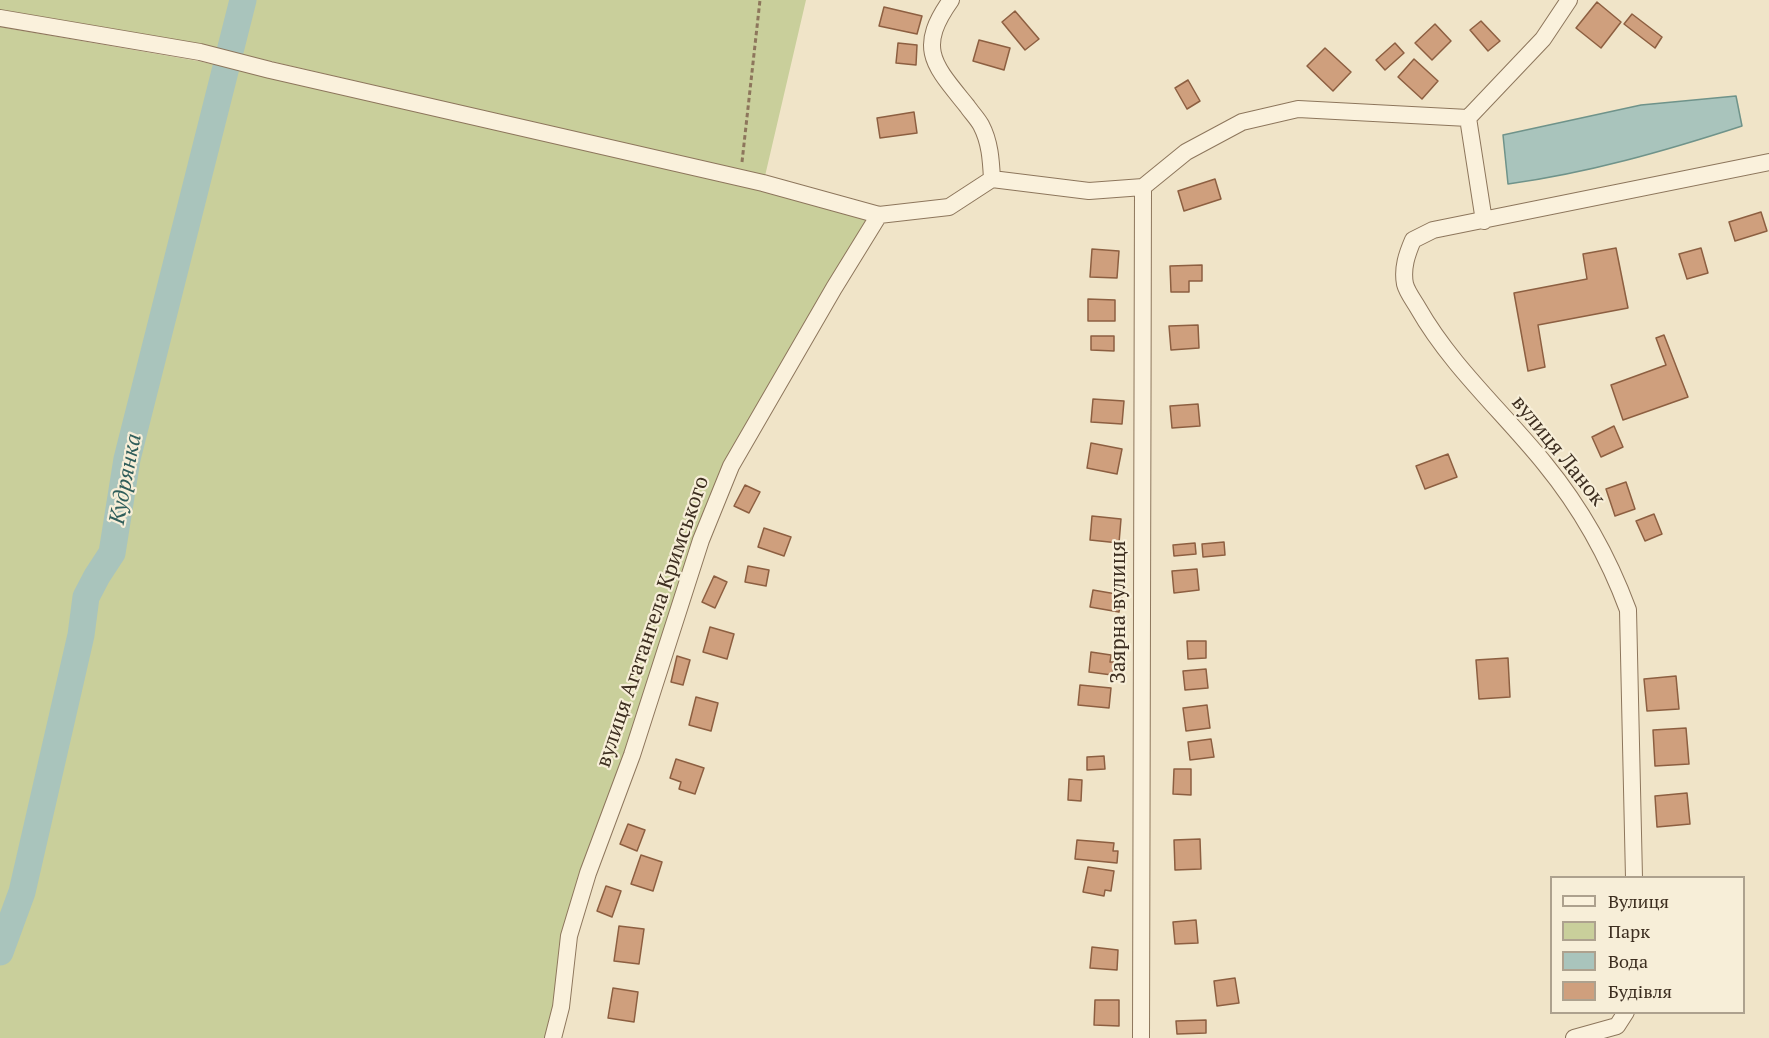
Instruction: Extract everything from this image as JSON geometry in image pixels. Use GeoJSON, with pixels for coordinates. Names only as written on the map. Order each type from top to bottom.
{"type":"FeatureCollection","features":[{"type":"Feature","properties":{"kind":"street"},"geometry":{"type":"LineString","coordinates":[[951,0],[940,16],[931,42],[935,63],[981,124],[991,152],[992,179]]}},
{"type":"Feature","properties":{"kind":"street"},"geometry":{"type":"LineString","coordinates":[[0,18],[200,52],[740,177],[879,215],[949,207],[992,179],[1089,192],[1143,187],[1186,152],[1242,122],[1298,109],[1468,118],[1543,39],[1569,0]]}},
{"type":"Feature","properties":{"kind":"street"},"geometry":{"type":"LineString","coordinates":[[1468,118],[1484,221],[1769,162]]}},
{"type":"Feature","properties":{"kind":"street","name":"Заярна вулиця"},"geometry":{"type":"LineString","coordinates":[[1141,1038],[1143,187]]}},
{"type":"Feature","properties":{"kind":"street","name":"вулиця Агатангела Кримського"},"geometry":{"type":"LineString","coordinates":[[553,1038],[561,1007],[569,936],[584,884],[632,755],[701,540],[731,466],[879,215]]}},
{"type":"Feature","properties":{"kind":"street","name":"вулиця Ланок"},"geometry":{"type":"LineString","coordinates":[[1484,221],[1433,230],[1413,240],[1405,259],[1405,284],[1429,327],[1491,403],[1545,463],[1585,516],[1615,573],[1628,610],[1634,876]]}},
{"type":"Feature","properties":{"kind":"street"},"geometry":{"type":"LineString","coordinates":[[1574,1038],[1617,1026],[1625,1014]]}},
{"type":"Feature","properties":{"kind":"path"},"geometry":{"type":"LineString","coordinates":[[740,177],[760,0]]}},
{"type":"Feature","properties":{"kind":"green space"},"geometry":{"type":"Polygon","coordinates":[[[0,0],[806,0],[765,176],[201,45],[0,11],[0,0]]]}},
{"type":"Feature","properties":{"kind":"green space"},"geometry":{"type":"Polygon","coordinates":[[[0,27],[198,61],[763,190],[870,219],[727,465],[628,753],[548,1038],[0,1038],[0,27]]]}},
{"type":"Feature","properties":{"kind":"water"},"geometry":{"type":"Polygon","coordinates":[[[1736,96],[1742,126],[1626,160],[1567,174],[1508,184],[1503,135],[1641,105],[1736,96]]]}},
{"type":"Feature","properties":{"kind":"building"},"geometry":{"type":"Polygon","coordinates":[[[1597,2],[1621,22],[1601,48],[1576,28],[1597,2]]]}},
{"type":"Feature","properties":{"kind":"building"},"geometry":{"type":"Polygon","coordinates":[[[884,7],[922,16],[917,34],[879,26],[884,7]]]}},
{"type":"Feature","properties":{"kind":"building"},"geometry":{"type":"Polygon","coordinates":[[[1015,11],[1039,39],[1025,50],[1002,22],[1015,11]]]}},
{"type":"Feature","properties":{"kind":"building"},"geometry":{"type":"Polygon","coordinates":[[[1632,14],[1662,37],[1655,48],[1624,24],[1632,14]]]}},
{"type":"Feature","properties":{"kind":"building"},"geometry":{"type":"Polygon","coordinates":[[[1481,21],[1500,41],[1488,51],[1470,30],[1481,21]]]}},
{"type":"Feature","properties":{"kind":"building"},"geometry":{"type":"Polygon","coordinates":[[[1435,24],[1451,41],[1432,60],[1415,43],[1435,24]]]}},
{"type":"Feature","properties":{"kind":"building"},"geometry":{"type":"Polygon","coordinates":[[[979,40],[1010,48],[1004,70],[973,61],[979,40]]]}},
{"type":"Feature","properties":{"kind":"building"},"geometry":{"type":"Polygon","coordinates":[[[898,43],[917,45],[916,65],[896,63],[898,43]]]}},
{"type":"Feature","properties":{"kind":"building"},"geometry":{"type":"Polygon","coordinates":[[[1395,43],[1404,53],[1385,70],[1376,60],[1395,43]]]}},
{"type":"Feature","properties":{"kind":"building"},"geometry":{"type":"Polygon","coordinates":[[[1325,48],[1351,72],[1333,91],[1307,66],[1325,48]]]}},
{"type":"Feature","properties":{"kind":"building"},"geometry":{"type":"Polygon","coordinates":[[[1414,59],[1438,81],[1422,99],[1398,77],[1414,59]]]}},
{"type":"Feature","properties":{"kind":"building"},"geometry":{"type":"Polygon","coordinates":[[[1188,80],[1200,101],[1187,109],[1175,88],[1188,80]]]}},
{"type":"Feature","properties":{"kind":"building"},"geometry":{"type":"Polygon","coordinates":[[[914,112],[917,133],[880,138],[877,118],[914,112]]]}},
{"type":"Feature","properties":{"kind":"building"},"geometry":{"type":"Polygon","coordinates":[[[1215,179],[1221,199],[1184,211],[1178,191],[1215,179]]]}},
{"type":"Feature","properties":{"kind":"building"},"geometry":{"type":"Polygon","coordinates":[[[1761,212],[1767,231],[1735,241],[1729,222],[1761,212]]]}},
{"type":"Feature","properties":{"kind":"building"},"geometry":{"type":"Polygon","coordinates":[[[1616,248],[1628,308],[1538,325],[1545,367],[1528,371],[1514,293],[1587,279],[1583,254],[1616,248]]]}},
{"type":"Feature","properties":{"kind":"building"},"geometry":{"type":"Polygon","coordinates":[[[1701,248],[1708,273],[1687,279],[1679,254],[1701,248]]]}},
{"type":"Feature","properties":{"kind":"building"},"geometry":{"type":"Polygon","coordinates":[[[1092,249],[1119,251],[1117,278],[1090,277],[1092,249]]]}},
{"type":"Feature","properties":{"kind":"building"},"geometry":{"type":"Polygon","coordinates":[[[1202,265],[1202,281],[1189,281],[1189,292],[1171,292],[1170,266],[1202,265]]]}},
{"type":"Feature","properties":{"kind":"building"},"geometry":{"type":"Polygon","coordinates":[[[1088,299],[1115,300],[1115,321],[1088,321],[1088,299]]]}},
{"type":"Feature","properties":{"kind":"building"},"geometry":{"type":"Polygon","coordinates":[[[1198,325],[1199,348],[1171,350],[1169,326],[1198,325]]]}},
{"type":"Feature","properties":{"kind":"building"},"geometry":{"type":"Polygon","coordinates":[[[1664,335],[1688,397],[1623,420],[1611,385],[1666,365],[1656,338],[1664,335]]]}},
{"type":"Feature","properties":{"kind":"building"},"geometry":{"type":"Polygon","coordinates":[[[1091,336],[1114,336],[1114,351],[1091,350],[1091,336]]]}},
{"type":"Feature","properties":{"kind":"building"},"geometry":{"type":"Polygon","coordinates":[[[1093,399],[1124,401],[1122,424],[1091,422],[1093,399]]]}},
{"type":"Feature","properties":{"kind":"building"},"geometry":{"type":"Polygon","coordinates":[[[1198,404],[1200,426],[1172,428],[1170,406],[1198,404]]]}},
{"type":"Feature","properties":{"kind":"building"},"geometry":{"type":"Polygon","coordinates":[[[1614,426],[1623,447],[1601,457],[1592,437],[1614,426]]]}},
{"type":"Feature","properties":{"kind":"building"},"geometry":{"type":"Polygon","coordinates":[[[1091,443],[1122,449],[1117,474],[1087,468],[1091,443]]]}},
{"type":"Feature","properties":{"kind":"building"},"geometry":{"type":"Polygon","coordinates":[[[1448,454],[1457,477],[1425,489],[1416,466],[1448,454]]]}},
{"type":"Feature","properties":{"kind":"building"},"geometry":{"type":"Polygon","coordinates":[[[1626,482],[1635,509],[1615,516],[1606,489],[1626,482]]]}},
{"type":"Feature","properties":{"kind":"building"},"geometry":{"type":"Polygon","coordinates":[[[745,485],[760,492],[749,513],[734,506],[745,485]]]}},
{"type":"Feature","properties":{"kind":"building"},"geometry":{"type":"Polygon","coordinates":[[[1654,514],[1662,534],[1645,541],[1636,521],[1654,514]]]}},
{"type":"Feature","properties":{"kind":"building"},"geometry":{"type":"Polygon","coordinates":[[[1092,516],[1121,519],[1119,543],[1090,540],[1092,516]]]}},
{"type":"Feature","properties":{"kind":"building"},"geometry":{"type":"Polygon","coordinates":[[[764,528],[791,537],[784,556],[758,547],[764,528]]]}},
{"type":"Feature","properties":{"kind":"building"},"geometry":{"type":"Polygon","coordinates":[[[1224,542],[1225,555],[1203,557],[1202,544],[1224,542]]]}},
{"type":"Feature","properties":{"kind":"building"},"geometry":{"type":"Polygon","coordinates":[[[1195,543],[1196,554],[1174,556],[1173,545],[1195,543]]]}},
{"type":"Feature","properties":{"kind":"building"},"geometry":{"type":"Polygon","coordinates":[[[748,566],[769,570],[766,586],[745,582],[748,566]]]}},
{"type":"Feature","properties":{"kind":"building"},"geometry":{"type":"Polygon","coordinates":[[[1197,569],[1199,590],[1174,593],[1172,571],[1197,569]]]}},
{"type":"Feature","properties":{"kind":"building"},"geometry":{"type":"Polygon","coordinates":[[[714,576],[727,582],[715,608],[702,602],[714,576]]]}},
{"type":"Feature","properties":{"kind":"building"},"geometry":{"type":"Polygon","coordinates":[[[1093,590],[1122,595],[1119,612],[1090,607],[1093,590]]]}},
{"type":"Feature","properties":{"kind":"building"},"geometry":{"type":"Polygon","coordinates":[[[710,627],[734,634],[727,659],[703,652],[710,627]]]}},
{"type":"Feature","properties":{"kind":"building"},"geometry":{"type":"Polygon","coordinates":[[[1187,641],[1206,641],[1206,658],[1188,659],[1187,641]]]}},
{"type":"Feature","properties":{"kind":"building"},"geometry":{"type":"Polygon","coordinates":[[[1091,652],[1111,655],[1110,662],[1114,662],[1112,675],[1089,672],[1091,652]]]}},
{"type":"Feature","properties":{"kind":"building"},"geometry":{"type":"Polygon","coordinates":[[[677,656],[690,660],[683,685],[671,682],[677,656]]]}},
{"type":"Feature","properties":{"kind":"building"},"geometry":{"type":"Polygon","coordinates":[[[1508,658],[1510,697],[1479,699],[1476,660],[1508,658]]]}},
{"type":"Feature","properties":{"kind":"building"},"geometry":{"type":"Polygon","coordinates":[[[1206,669],[1208,688],[1185,690],[1183,671],[1206,669]]]}},
{"type":"Feature","properties":{"kind":"building"},"geometry":{"type":"Polygon","coordinates":[[[1676,676],[1679,709],[1647,711],[1644,679],[1676,676]]]}},
{"type":"Feature","properties":{"kind":"building"},"geometry":{"type":"Polygon","coordinates":[[[1080,685],[1111,688],[1109,708],[1078,705],[1080,685]]]}},
{"type":"Feature","properties":{"kind":"building"},"geometry":{"type":"Polygon","coordinates":[[[696,697],[718,703],[711,731],[689,725],[696,697]]]}},
{"type":"Feature","properties":{"kind":"building"},"geometry":{"type":"Polygon","coordinates":[[[1207,705],[1210,728],[1186,731],[1183,708],[1207,705]]]}},
{"type":"Feature","properties":{"kind":"building"},"geometry":{"type":"Polygon","coordinates":[[[1686,728],[1689,764],[1655,766],[1653,730],[1686,728]]]}},
{"type":"Feature","properties":{"kind":"building"},"geometry":{"type":"Polygon","coordinates":[[[1211,739],[1214,757],[1190,760],[1188,742],[1211,739]]]}},
{"type":"Feature","properties":{"kind":"building"},"geometry":{"type":"Polygon","coordinates":[[[1104,756],[1105,769],[1087,770],[1087,757],[1104,756]]]}},
{"type":"Feature","properties":{"kind":"building"},"geometry":{"type":"Polygon","coordinates":[[[676,759],[704,768],[695,794],[679,789],[681,782],[670,778],[676,759]]]}},
{"type":"Feature","properties":{"kind":"building"},"geometry":{"type":"Polygon","coordinates":[[[1174,769],[1191,769],[1191,795],[1173,794],[1174,769]]]}},
{"type":"Feature","properties":{"kind":"building"},"geometry":{"type":"Polygon","coordinates":[[[1069,779],[1082,780],[1081,801],[1068,800],[1069,779]]]}},
{"type":"Feature","properties":{"kind":"building"},"geometry":{"type":"Polygon","coordinates":[[[1687,793],[1690,824],[1657,827],[1655,796],[1687,793]]]}},
{"type":"Feature","properties":{"kind":"building"},"geometry":{"type":"Polygon","coordinates":[[[628,824],[645,830],[637,851],[620,844],[628,824]]]}},
{"type":"Feature","properties":{"kind":"building"},"geometry":{"type":"Polygon","coordinates":[[[1200,839],[1201,869],[1175,870],[1174,840],[1200,839]]]}},
{"type":"Feature","properties":{"kind":"building"},"geometry":{"type":"Polygon","coordinates":[[[1077,840],[1114,843],[1113,851],[1118,851],[1117,863],[1075,859],[1077,840]]]}},
{"type":"Feature","properties":{"kind":"building"},"geometry":{"type":"Polygon","coordinates":[[[641,855],[662,862],[653,891],[631,884],[641,855]]]}},
{"type":"Feature","properties":{"kind":"building"},"geometry":{"type":"Polygon","coordinates":[[[1088,867],[1114,871],[1111,891],[1105,890],[1104,896],[1083,892],[1088,867]]]}},
{"type":"Feature","properties":{"kind":"building"},"geometry":{"type":"Polygon","coordinates":[[[606,886],[621,891],[612,917],[597,911],[606,886]]]}},
{"type":"Feature","properties":{"kind":"building"},"geometry":{"type":"Polygon","coordinates":[[[1196,920],[1198,943],[1175,944],[1173,922],[1196,920]]]}},
{"type":"Feature","properties":{"kind":"building"},"geometry":{"type":"Polygon","coordinates":[[[619,926],[644,929],[639,964],[614,961],[619,926]]]}},
{"type":"Feature","properties":{"kind":"building"},"geometry":{"type":"Polygon","coordinates":[[[1092,947],[1118,950],[1117,970],[1090,968],[1092,947]]]}},
{"type":"Feature","properties":{"kind":"building"},"geometry":{"type":"Polygon","coordinates":[[[1235,978],[1239,1003],[1217,1006],[1214,981],[1235,978]]]}},
{"type":"Feature","properties":{"kind":"building"},"geometry":{"type":"Polygon","coordinates":[[[613,988],[638,992],[634,1022],[608,1018],[613,988]]]}},
{"type":"Feature","properties":{"kind":"building"},"geometry":{"type":"Polygon","coordinates":[[[1095,1000],[1119,1000],[1119,1026],[1094,1025],[1095,1000]]]}},
{"type":"Feature","properties":{"kind":"building"},"geometry":{"type":"Polygon","coordinates":[[[1206,1020],[1206,1033],[1177,1034],[1176,1021],[1206,1020]]]}},
{"type":"Feature","properties":{"kind":"waterway","name":"Кудрянка"},"geometry":{"type":"LineString","coordinates":[[0,952],[22,892],[81,635],[86,597],[112,553],[127,459],[243,0]]}}]}
